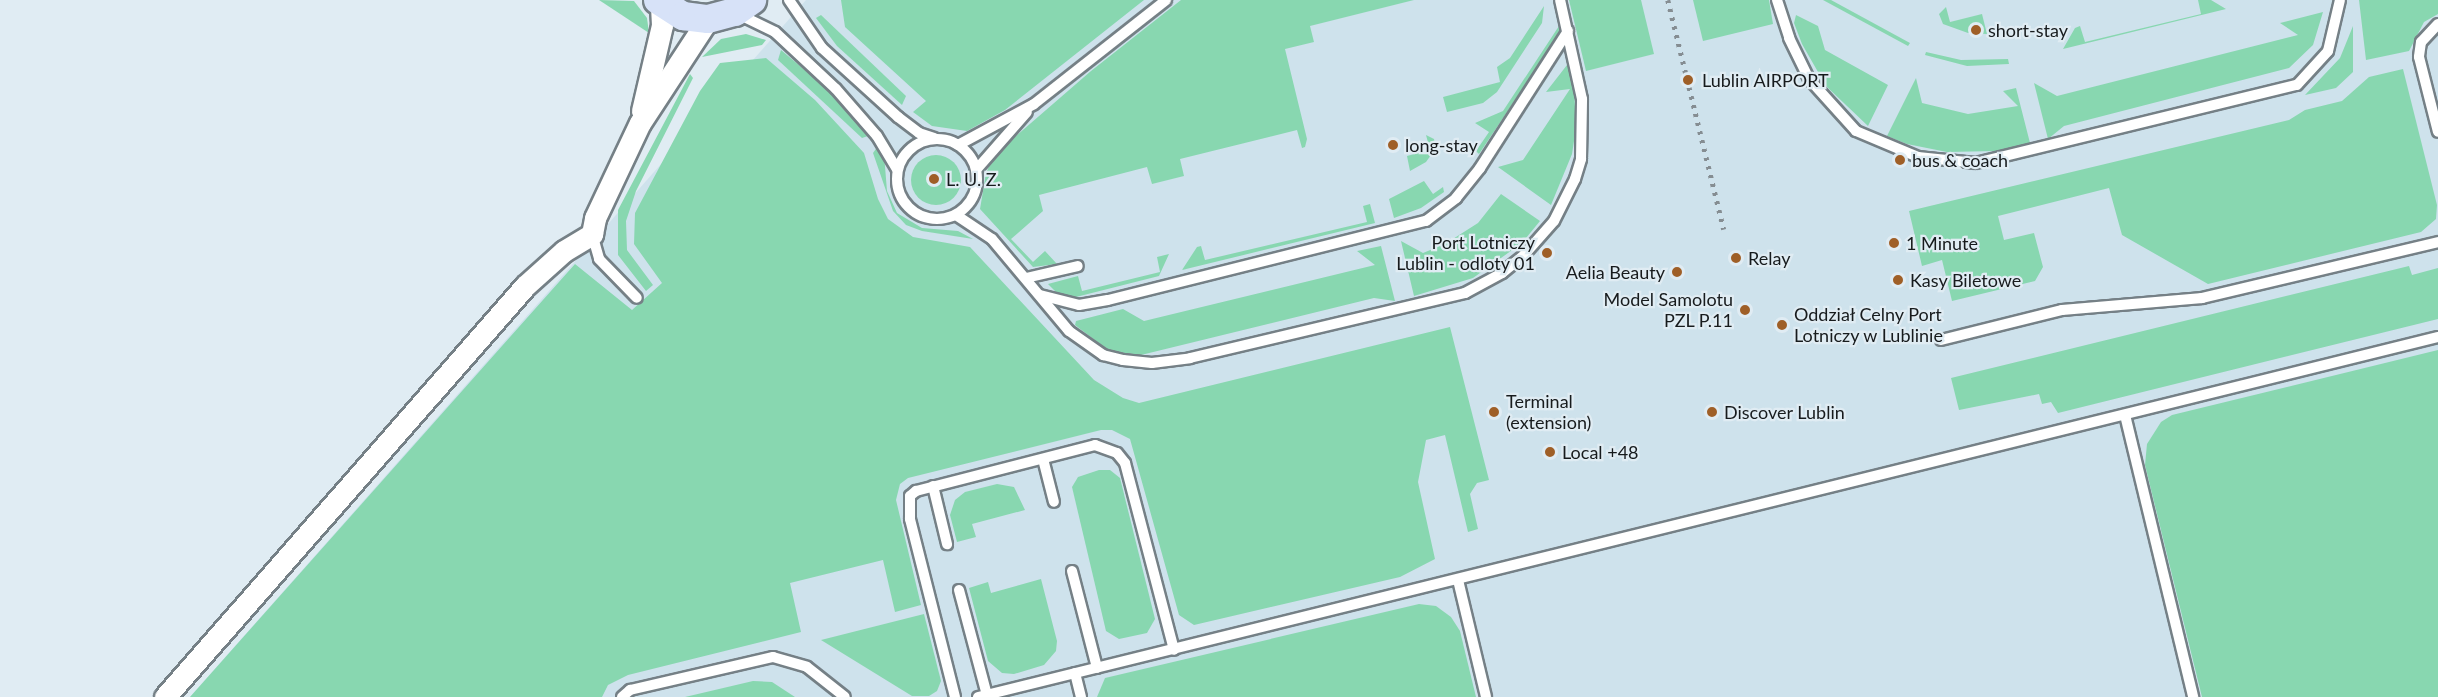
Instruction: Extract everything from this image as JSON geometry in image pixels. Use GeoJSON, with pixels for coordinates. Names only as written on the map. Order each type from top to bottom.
{"type":"FeatureCollection","features":[{"type":"Feature","properties":{"kind":"main road"},"geometry":{"type":"LineString","coordinates":[[660,2],[683,16],[708,19],[744,6]]}},
{"type":"Feature","properties":{"kind":"street"},"geometry":{"type":"LineString","coordinates":[[640,123],[662,25],[660,2]]}},
{"type":"Feature","properties":{"kind":"street"},"geometry":{"type":"LineString","coordinates":[[165,697],[525,286],[564,251],[592,234],[595,218],[640,123],[708,19]]}},
{"type":"Feature","properties":{"kind":"lane"},"geometry":{"type":"LineString","coordinates":[[789,0],[822,48],[905,122],[934,138],[958,145],[976,171]]}},
{"type":"Feature","properties":{"kind":"lane"},"geometry":{"type":"LineString","coordinates":[[958,145],[1034,104],[1166,0]]}},
{"type":"Feature","properties":{"kind":"lane"},"geometry":{"type":"LineString","coordinates":[[956,215],[992,239],[1059,320],[1085,344],[1123,360],[1152,363],[1190,358],[1407,308],[1478,287],[1502,273],[1540,237],[1554,221],[1575,178],[1583,110],[1560,0]]}},
{"type":"Feature","properties":{"kind":"lane"},"geometry":{"type":"LineString","coordinates":[[1777,0],[1789,38],[1809,79],[1856,131],[1918,157],[1976,163],[2297,85],[2328,51],[2340,0]]}},
{"type":"Feature","properties":{"kind":"lane"},"geometry":{"type":"LineString","coordinates":[[744,6],[836,88],[877,136],[897,169],[897,190],[908,208],[926,218],[956,215],[971,201],[976,171],[1034,104]]}},
{"type":"Feature","properties":{"kind":"lane"},"geometry":{"type":"LineString","coordinates":[[2438,24],[2421,42],[2419,57],[2438,132]]}},
{"type":"Feature","properties":{"kind":"lane"},"geometry":{"type":"LineString","coordinates":[[1040,295],[1079,305],[1108,300],[1426,221],[1456,198],[1480,168],[1568,30]]}},
{"type":"Feature","properties":{"kind":"lane"},"geometry":{"type":"LineString","coordinates":[[897,169],[915,144],[934,138]]}},
{"type":"Feature","properties":{"kind":"lane"},"geometry":{"type":"LineString","coordinates":[[592,234],[599,259],[637,298]]}},
{"type":"Feature","properties":{"kind":"lane"},"geometry":{"type":"LineString","coordinates":[[1941,340],[2062,310],[2202,298],[2438,242]]}},
{"type":"Feature","properties":{"kind":"lane"},"geometry":{"type":"LineString","coordinates":[[1026,278],[1078,266]]}},
{"type":"Feature","properties":{"kind":"lane"},"geometry":{"type":"LineString","coordinates":[[959,590],[983,696],[2438,337]]}},
{"type":"Feature","properties":{"kind":"lane"},"geometry":{"type":"LineString","coordinates":[[2125,416],[2193,697]]}},
{"type":"Feature","properties":{"kind":"lane"},"geometry":{"type":"LineString","coordinates":[[956,697],[907,504],[916,491],[1095,445],[1117,453],[1125,463],[1174,650]]}},
{"type":"Feature","properties":{"kind":"lane"},"geometry":{"type":"LineString","coordinates":[[1043,459],[1054,502]]}},
{"type":"Feature","properties":{"kind":"lane"},"geometry":{"type":"LineString","coordinates":[[933,486],[947,544]]}},
{"type":"Feature","properties":{"kind":"lane"},"geometry":{"type":"LineString","coordinates":[[1072,571],[1097,668]]}},
{"type":"Feature","properties":{"kind":"lane"},"geometry":{"type":"LineString","coordinates":[[1458,580],[1486,697]]}},
{"type":"Feature","properties":{"kind":"lane"},"geometry":{"type":"LineString","coordinates":[[622,697],[630,690],[773,657],[807,667],[845,697]]}},
{"type":"Feature","properties":{"kind":"lane"},"geometry":{"type":"LineString","coordinates":[[1075,673],[1081,697]]}},
{"type":"Feature","properties":{"kind":"shaded area"},"geometry":{"type":"Polygon","coordinates":[[[806,0],[2438,0],[2438,697],[190,697],[806,0]]]}},
{"type":"Feature","properties":{"kind":"green space"},"geometry":{"type":"Polygon","coordinates":[[[599,0],[634,1],[647,18],[649,33],[599,0]]]}},
{"type":"Feature","properties":{"kind":"green space"},"geometry":{"type":"Polygon","coordinates":[[[841,0],[1144,0],[1005,110],[967,131],[932,126],[913,112],[926,101],[845,27],[841,0]]]}},
{"type":"Feature","properties":{"kind":"green space"},"geometry":{"type":"Polygon","coordinates":[[[1181,0],[1414,0],[1310,26],[1314,42],[1285,49],[1307,139],[1305,147],[1302,148],[1297,130],[1180,159],[1184,176],[1152,184],[1147,167],[1039,195],[1043,211],[1011,239],[1033,262],[1045,251],[1057,264],[1033,267],[980,209],[986,173],[994,155],[1091,71],[1181,0]]]}},
{"type":"Feature","properties":{"kind":"green space"},"geometry":{"type":"Polygon","coordinates":[[[1569,0],[1641,0],[1654,54],[1586,71],[1569,0]]]}},
{"type":"Feature","properties":{"kind":"green space"},"geometry":{"type":"Polygon","coordinates":[[[1693,0],[1769,0],[1773,24],[1703,41],[1693,0]]]}},
{"type":"Feature","properties":{"kind":"green space"},"geometry":{"type":"Polygon","coordinates":[[[1823,0],[1831,0],[1910,43],[1908,46],[1823,0]]]}},
{"type":"Feature","properties":{"kind":"green space"},"geometry":{"type":"Polygon","coordinates":[[[2198,0],[2211,0],[2226,9],[2063,49],[2075,28],[2080,26],[2085,42],[2201,14],[2198,0]]]}},
{"type":"Feature","properties":{"kind":"green space"},"geometry":{"type":"Polygon","coordinates":[[[2359,0],[2438,0],[2438,14],[2424,22],[2409,51],[2366,60],[2359,0]]]}},
{"type":"Feature","properties":{"kind":"green space"},"geometry":{"type":"Polygon","coordinates":[[[1544,6],[1542,23],[1497,92],[1483,103],[1447,112],[1443,97],[1500,82],[1497,67],[1510,58],[1544,6]]]}},
{"type":"Feature","properties":{"kind":"green space"},"geometry":{"type":"Polygon","coordinates":[[[1946,7],[1950,22],[1982,14],[1987,34],[1968,33],[1943,24],[1939,14],[1946,7]]]}},
{"type":"Feature","properties":{"kind":"green space"},"geometry":{"type":"Polygon","coordinates":[[[2323,12],[2313,45],[2289,68],[2064,126],[2048,139],[2034,83],[2057,96],[2298,35],[2280,23],[2323,12]]]}},
{"type":"Feature","properties":{"kind":"green space"},"geometry":{"type":"Polygon","coordinates":[[[821,15],[906,96],[902,105],[837,46],[816,18],[821,15]]]}},
{"type":"Feature","properties":{"kind":"green space"},"geometry":{"type":"Polygon","coordinates":[[[1796,15],[1818,26],[1825,50],[1888,85],[1868,126],[1826,86],[1802,44],[1794,23],[1796,15]]]}},
{"type":"Feature","properties":{"kind":"green space"},"geometry":{"type":"Polygon","coordinates":[[[1559,26],[1559,34],[1479,154],[1476,151],[1489,132],[1475,123],[1503,111],[1559,26]]]}},
{"type":"Feature","properties":{"kind":"green space"},"geometry":{"type":"Polygon","coordinates":[[[2353,26],[2353,72],[2336,88],[2305,95],[2340,58],[2353,26]]]}},
{"type":"Feature","properties":{"kind":"green space"},"geometry":{"type":"Polygon","coordinates":[[[746,34],[766,40],[762,45],[702,57],[721,39],[746,34]]]}},
{"type":"Feature","properties":{"kind":"green space"},"geometry":{"type":"Polygon","coordinates":[[[781,50],[831,92],[868,136],[862,138],[778,60],[781,50]]]}},
{"type":"Feature","properties":{"kind":"green space"},"geometry":{"type":"Polygon","coordinates":[[[1926,52],[1961,60],[2008,59],[2009,64],[1967,66],[1925,55],[1926,52]]]}},
{"type":"Feature","properties":{"kind":"green space"},"geometry":{"type":"Polygon","coordinates":[[[766,58],[815,100],[864,153],[878,199],[888,219],[913,237],[970,247],[1094,380],[1123,398],[1139,403],[1450,327],[1489,480],[1477,483],[1470,494],[1478,529],[1468,532],[1445,435],[1426,440],[1418,482],[1435,559],[1400,577],[1194,625],[1179,615],[1130,439],[1112,430],[1101,430],[908,478],[900,484],[896,500],[921,605],[895,612],[883,560],[790,583],[801,632],[628,675],[608,685],[602,697],[190,697],[575,264],[632,310],[662,283],[634,244],[635,213],[700,91],[720,63],[766,58]]]}},
{"type":"Feature","properties":{"kind":"green space"},"geometry":{"type":"Polygon","coordinates":[[[1567,65],[1574,86],[1576,128],[1572,154],[1551,205],[1498,167],[1523,160],[1570,89],[1546,92],[1567,65]]]}},
{"type":"Feature","properties":{"kind":"green space"},"geometry":{"type":"Polygon","coordinates":[[[2403,69],[2437,205],[2436,219],[2421,232],[2208,284],[2122,235],[2109,188],[1998,216],[2004,240],[2034,233],[2043,267],[2035,281],[1952,301],[1942,260],[1922,266],[1909,211],[2289,120],[2305,110],[2342,101],[2369,77],[2403,69]]]}},
{"type":"Feature","properties":{"kind":"green space"},"geometry":{"type":"Polygon","coordinates":[[[690,74],[693,78],[636,191],[626,221],[627,250],[653,285],[646,291],[618,255],[618,210],[690,74]]]}},
{"type":"Feature","properties":{"kind":"green space"},"geometry":{"type":"Polygon","coordinates":[[[1916,78],[1922,103],[1968,114],[2018,106],[2003,91],[2016,88],[2030,143],[1996,151],[1947,152],[1907,144],[1887,136],[1916,78]]]}},
{"type":"Feature","properties":{"kind":"green space"},"geometry":{"type":"Polygon","coordinates":[[[1426,135],[1434,139],[1436,148],[1426,162],[1410,171],[1407,156],[1430,150],[1426,135]]]}},
{"type":"Feature","properties":{"kind":"green space"},"geometry":{"type":"Polygon","coordinates":[[[878,146],[884,154],[887,191],[897,213],[922,228],[958,231],[973,239],[922,231],[906,225],[893,211],[873,153],[878,146]]]}},
{"type":"Feature","properties":{"kind":"green space"},"geometry":{"type":"Polygon","coordinates":[[[931,155],[941,155],[954,162],[961,175],[961,185],[954,198],[941,205],[931,205],[922,201],[915,194],[911,185],[911,175],[915,166],[922,159],[931,155]]]}},
{"type":"Feature","properties":{"kind":"green space"},"geometry":{"type":"Polygon","coordinates":[[[1424,181],[1433,194],[1443,187],[1444,192],[1421,208],[1394,218],[1389,199],[1424,181]]]}},
{"type":"Feature","properties":{"kind":"green space"},"geometry":{"type":"Polygon","coordinates":[[[1501,194],[1540,221],[1522,243],[1473,278],[1414,296],[1401,241],[1423,253],[1445,244],[1478,223],[1501,194]]]}},
{"type":"Feature","properties":{"kind":"green space"},"geometry":{"type":"Polygon","coordinates":[[[1370,204],[1375,223],[1182,270],[1197,247],[1201,246],[1205,260],[1367,222],[1363,206],[1370,204]]]}},
{"type":"Feature","properties":{"kind":"green space"},"geometry":{"type":"Polygon","coordinates":[[[1381,246],[1395,301],[1374,298],[1141,355],[1109,351],[1075,325],[1076,321],[1123,309],[1144,321],[1375,265],[1357,251],[1381,246]]]}},
{"type":"Feature","properties":{"kind":"green space"},"geometry":{"type":"Polygon","coordinates":[[[1169,254],[1159,276],[1076,297],[1057,293],[1048,284],[1078,276],[1082,291],[1160,272],[1157,257],[1169,254]]]}},
{"type":"Feature","properties":{"kind":"green space"},"geometry":{"type":"Polygon","coordinates":[[[2409,266],[2412,275],[2438,268],[2438,319],[2058,413],[2051,402],[2042,404],[2039,394],[1959,410],[1951,378],[2409,266]]]}},
{"type":"Feature","properties":{"kind":"green space"},"geometry":{"type":"Polygon","coordinates":[[[2438,350],[2438,697],[2202,697],[2145,465],[2147,444],[2161,422],[2172,415],[2438,350]]]}},
{"type":"Feature","properties":{"kind":"green space"},"geometry":{"type":"Polygon","coordinates":[[[1099,470],[1110,470],[1120,478],[1155,619],[1147,633],[1119,639],[1106,631],[1072,487],[1078,477],[1099,470]]]}},
{"type":"Feature","properties":{"kind":"green space"},"geometry":{"type":"Polygon","coordinates":[[[997,484],[1014,487],[1025,510],[972,524],[976,537],[957,542],[950,515],[955,500],[965,492],[997,484]]]}},
{"type":"Feature","properties":{"kind":"green space"},"geometry":{"type":"Polygon","coordinates":[[[1041,579],[1057,641],[1056,651],[1044,665],[1014,674],[1002,673],[988,661],[969,588],[988,582],[991,593],[1041,579]]]}},
{"type":"Feature","properties":{"kind":"green space"},"geometry":{"type":"Polygon","coordinates":[[[1419,604],[1436,606],[1451,617],[1460,631],[1476,697],[1097,697],[1105,678],[1419,604]]]}},
{"type":"Feature","properties":{"kind":"green space"},"geometry":{"type":"Polygon","coordinates":[[[924,614],[941,681],[937,691],[929,696],[912,696],[821,640],[924,614]]]}},
{"type":"Feature","properties":{"kind":"green space"},"geometry":{"type":"Polygon","coordinates":[[[753,681],[772,682],[795,697],[685,697],[753,681]]]}},
{"type":"Feature","properties":{"kind":"railway"},"geometry":{"type":"LineString","coordinates":[[1668,0],[1724,229]]}},
{"type":"Feature","properties":{"kind":"place","name":"short-stay"},"geometry":{"type":"Point","coordinates":[1976,30]}},
{"type":"Feature","properties":{"kind":"place","name":"Lublin AIRPORT"},"geometry":{"type":"Point","coordinates":[1688,80]}},
{"type":"Feature","properties":{"kind":"place","name":"long-stay"},"geometry":{"type":"Point","coordinates":[1393,145]}},
{"type":"Feature","properties":{"kind":"place","name":"bus & coach"},"geometry":{"type":"Point","coordinates":[1900,160]}},
{"type":"Feature","properties":{"kind":"place","name":"L. U. Z."},"geometry":{"type":"Point","coordinates":[934,179]}},
{"type":"Feature","properties":{"kind":"place","name":"1 Minute"},"geometry":{"type":"Point","coordinates":[1894,243]}},
{"type":"Feature","properties":{"kind":"place","name":"Port Lotniczy Lublin - odloty 01"},"geometry":{"type":"Point","coordinates":[1547,253]}},
{"type":"Feature","properties":{"kind":"place","name":"Relay"},"geometry":{"type":"Point","coordinates":[1736,258]}},
{"type":"Feature","properties":{"kind":"place","name":"Aelia Beauty"},"geometry":{"type":"Point","coordinates":[1677,272]}},
{"type":"Feature","properties":{"kind":"place","name":"Kasy Biletowe"},"geometry":{"type":"Point","coordinates":[1898,280]}},
{"type":"Feature","properties":{"kind":"place","name":"Model Samolotu PZL P.11"},"geometry":{"type":"Point","coordinates":[1745,310]}},
{"type":"Feature","properties":{"kind":"place","name":"Oddział Celny Port Lotniczy w Lublinie"},"geometry":{"type":"Point","coordinates":[1782,325]}},
{"type":"Feature","properties":{"kind":"place","name":"Terminal (extension)"},"geometry":{"type":"Point","coordinates":[1494,412]}},
{"type":"Feature","properties":{"kind":"place","name":"Discover Lublin"},"geometry":{"type":"Point","coordinates":[1712,412]}},
{"type":"Feature","properties":{"kind":"place","name":"Local +48"},"geometry":{"type":"Point","coordinates":[1550,452]}}]}
